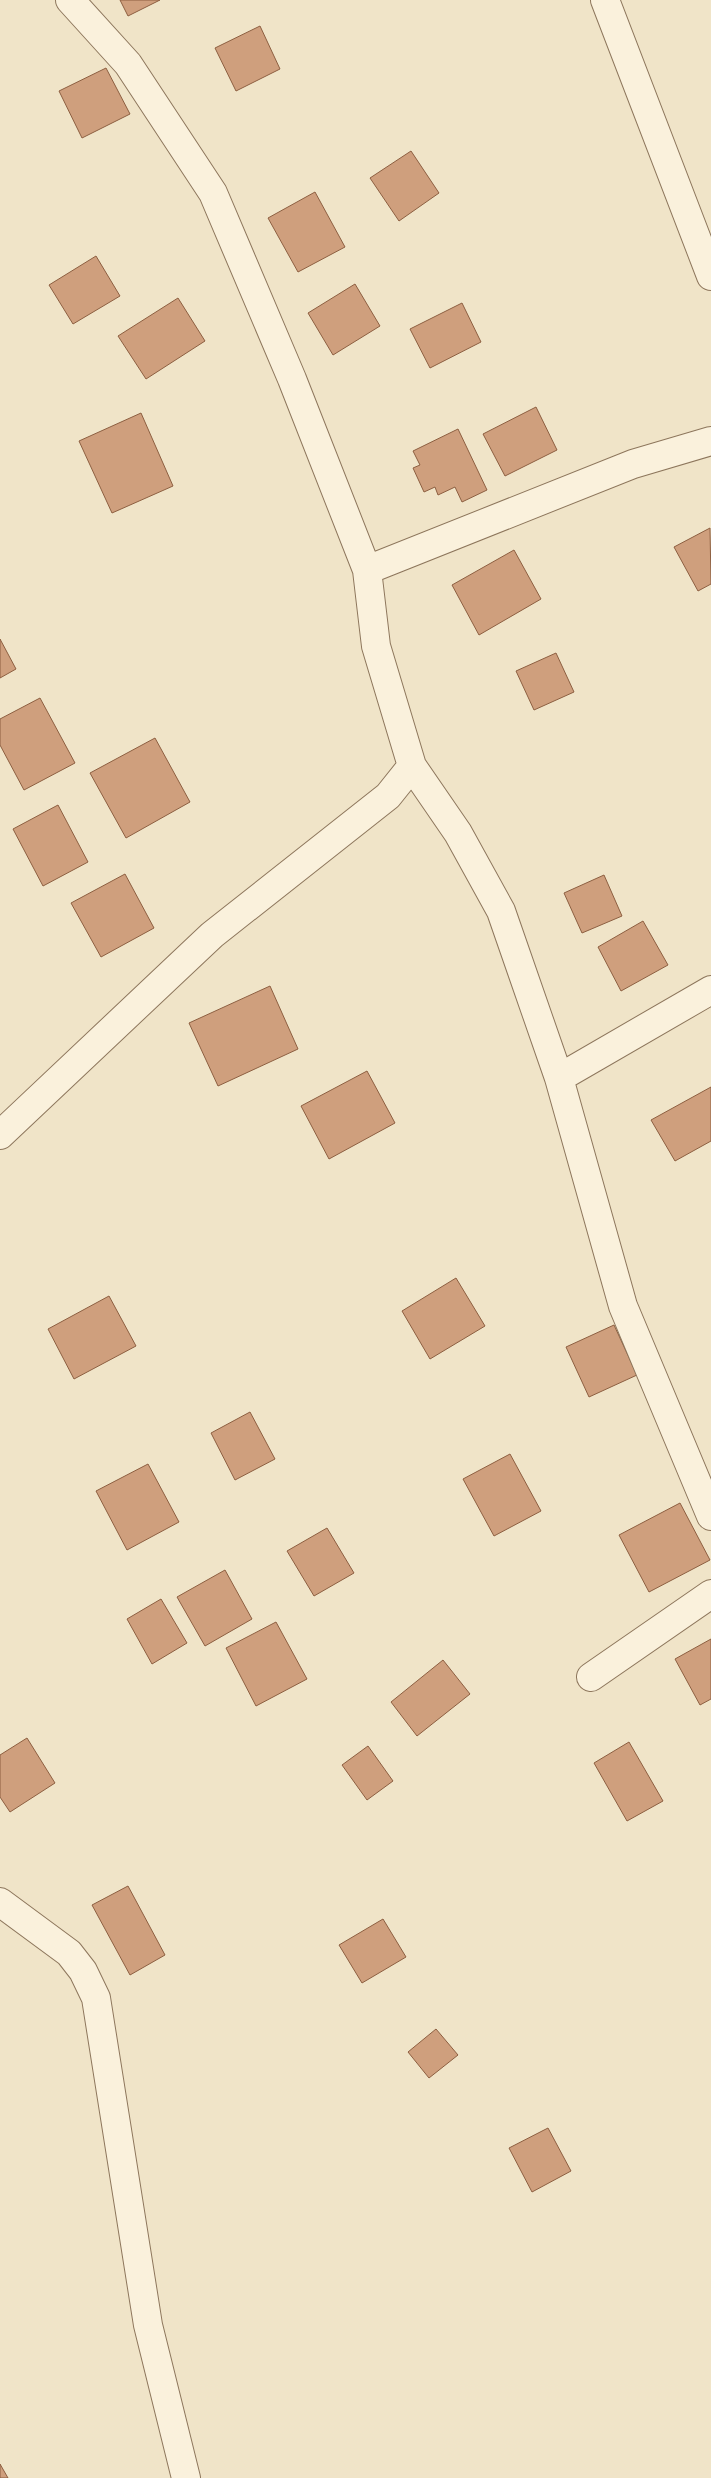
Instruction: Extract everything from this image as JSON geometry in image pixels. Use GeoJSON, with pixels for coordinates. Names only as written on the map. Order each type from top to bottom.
{"type":"FeatureCollection","features":[{"type":"Feature","properties":{"kind":"street"},"geometry":{"type":"LineString","coordinates":[[70,0],[128,64],[213,194],[292,379],[367,570],[376,646],[412,766],[458,833],[501,911],[559,1078],[622,1306],[711,1516]]}},
{"type":"Feature","properties":{"kind":"street"},"geometry":{"type":"LineString","coordinates":[[605,0],[711,276]]}},
{"type":"Feature","properties":{"kind":"street"},"geometry":{"type":"LineString","coordinates":[[367,570],[634,464],[711,441]]}},
{"type":"Feature","properties":{"kind":"street"},"geometry":{"type":"LineString","coordinates":[[0,1135],[212,935],[388,796],[412,766]]}},
{"type":"Feature","properties":{"kind":"street"},"geometry":{"type":"LineString","coordinates":[[559,1078],[711,990]]}},
{"type":"Feature","properties":{"kind":"street"},"geometry":{"type":"LineString","coordinates":[[592,1677],[711,1594]]}},
{"type":"Feature","properties":{"kind":"street"},"geometry":{"type":"LineString","coordinates":[[0,1902],[69,1953],[83,1971],[96,1998],[148,2324],[186,2478]]}},
{"type":"Feature","properties":{"kind":"building"},"geometry":{"type":"Polygon","coordinates":[[[120,0],[160,0],[128,16],[120,0]]]}},
{"type":"Feature","properties":{"kind":"building"},"geometry":{"type":"Polygon","coordinates":[[[260,26],[280,69],[236,91],[215,48],[260,26]]]}},
{"type":"Feature","properties":{"kind":"building"},"geometry":{"type":"Polygon","coordinates":[[[106,68],[130,114],[82,138],[59,91],[106,68]]]}},
{"type":"Feature","properties":{"kind":"building"},"geometry":{"type":"Polygon","coordinates":[[[411,151],[439,193],[399,221],[370,178],[411,151]]]}},
{"type":"Feature","properties":{"kind":"building"},"geometry":{"type":"Polygon","coordinates":[[[315,192],[345,247],[298,272],[268,218],[315,192]]]}},
{"type":"Feature","properties":{"kind":"building"},"geometry":{"type":"Polygon","coordinates":[[[96,256],[120,296],[73,324],[49,285],[96,256]]]}},
{"type":"Feature","properties":{"kind":"building"},"geometry":{"type":"Polygon","coordinates":[[[355,284],[380,326],[333,355],[308,313],[355,284]]]}},
{"type":"Feature","properties":{"kind":"building"},"geometry":{"type":"Polygon","coordinates":[[[178,298],[205,341],[146,379],[118,336],[178,298]]]}},
{"type":"Feature","properties":{"kind":"building"},"geometry":{"type":"Polygon","coordinates":[[[462,303],[481,342],[430,368],[410,329],[462,303]]]}},
{"type":"Feature","properties":{"kind":"building"},"geometry":{"type":"Polygon","coordinates":[[[536,407],[557,450],[505,476],[483,434],[536,407]]]}},
{"type":"Feature","properties":{"kind":"building"},"geometry":{"type":"Polygon","coordinates":[[[141,413],[173,486],[112,513],[79,441],[141,413]]]}},
{"type":"Feature","properties":{"kind":"building"},"geometry":{"type":"Polygon","coordinates":[[[458,429],[487,490],[462,502],[455,487],[438,495],[435,487],[424,492],[413,468],[420,465],[413,451],[458,429]]]}},
{"type":"Feature","properties":{"kind":"building"},"geometry":{"type":"Polygon","coordinates":[[[710,528],[711,584],[698,591],[674,547],[710,528]]]}},
{"type":"Feature","properties":{"kind":"building"},"geometry":{"type":"Polygon","coordinates":[[[514,550],[541,599],[479,635],[452,585],[514,550]]]}},
{"type":"Feature","properties":{"kind":"building"},"geometry":{"type":"Polygon","coordinates":[[[0,639],[16,669],[0,678],[0,639]]]}},
{"type":"Feature","properties":{"kind":"building"},"geometry":{"type":"Polygon","coordinates":[[[556,653],[574,692],[534,710],[516,671],[556,653]]]}},
{"type":"Feature","properties":{"kind":"building"},"geometry":{"type":"Polygon","coordinates":[[[40,698],[75,763],[24,790],[0,745],[0,719],[40,698]]]}},
{"type":"Feature","properties":{"kind":"building"},"geometry":{"type":"Polygon","coordinates":[[[155,738],[190,802],[126,838],[90,773],[155,738]]]}},
{"type":"Feature","properties":{"kind":"building"},"geometry":{"type":"Polygon","coordinates":[[[58,805],[88,862],[43,886],[13,829],[58,805]]]}},
{"type":"Feature","properties":{"kind":"building"},"geometry":{"type":"Polygon","coordinates":[[[125,874],[154,928],[101,957],[71,903],[125,874]]]}},
{"type":"Feature","properties":{"kind":"building"},"geometry":{"type":"Polygon","coordinates":[[[604,875],[622,916],[582,933],[564,893],[604,875]]]}},
{"type":"Feature","properties":{"kind":"building"},"geometry":{"type":"Polygon","coordinates":[[[643,921],[668,965],[621,991],[598,947],[643,921]]]}},
{"type":"Feature","properties":{"kind":"building"},"geometry":{"type":"Polygon","coordinates":[[[270,986],[298,1049],[218,1086],[189,1023],[270,986]]]}},
{"type":"Feature","properties":{"kind":"building"},"geometry":{"type":"Polygon","coordinates":[[[367,1071],[395,1123],[329,1159],[301,1106],[367,1071]]]}},
{"type":"Feature","properties":{"kind":"building"},"geometry":{"type":"Polygon","coordinates":[[[711,1087],[711,1141],[675,1161],[651,1120],[711,1087]]]}},
{"type":"Feature","properties":{"kind":"building"},"geometry":{"type":"Polygon","coordinates":[[[456,1278],[485,1326],[430,1359],[402,1311],[456,1278]]]}},
{"type":"Feature","properties":{"kind":"building"},"geometry":{"type":"Polygon","coordinates":[[[109,1296],[136,1346],[74,1379],[48,1329],[109,1296]]]}},
{"type":"Feature","properties":{"kind":"building"},"geometry":{"type":"Polygon","coordinates":[[[614,1325],[637,1375],[589,1397],[566,1347],[614,1325]]]}},
{"type":"Feature","properties":{"kind":"building"},"geometry":{"type":"Polygon","coordinates":[[[250,1412],[275,1459],[235,1480],[211,1433],[250,1412]]]}},
{"type":"Feature","properties":{"kind":"building"},"geometry":{"type":"Polygon","coordinates":[[[510,1454],[541,1511],[494,1536],[463,1479],[510,1454]]]}},
{"type":"Feature","properties":{"kind":"building"},"geometry":{"type":"Polygon","coordinates":[[[148,1464],[179,1522],[127,1550],[96,1491],[148,1464]]]}},
{"type":"Feature","properties":{"kind":"building"},"geometry":{"type":"Polygon","coordinates":[[[680,1503],[710,1560],[649,1592],[619,1535],[680,1503]]]}},
{"type":"Feature","properties":{"kind":"building"},"geometry":{"type":"Polygon","coordinates":[[[327,1528],[354,1573],[314,1596],[287,1551],[327,1528]]]}},
{"type":"Feature","properties":{"kind":"building"},"geometry":{"type":"Polygon","coordinates":[[[225,1570],[252,1619],[205,1646],[177,1597],[225,1570]]]}},
{"type":"Feature","properties":{"kind":"building"},"geometry":{"type":"Polygon","coordinates":[[[161,1599],[187,1643],[152,1664],[127,1619],[161,1599]]]}},
{"type":"Feature","properties":{"kind":"building"},"geometry":{"type":"Polygon","coordinates":[[[276,1622],[307,1679],[256,1706],[226,1648],[276,1622]]]}},
{"type":"Feature","properties":{"kind":"building"},"geometry":{"type":"Polygon","coordinates":[[[711,1639],[711,1699],[700,1705],[675,1659],[711,1639]]]}},
{"type":"Feature","properties":{"kind":"building"},"geometry":{"type":"Polygon","coordinates":[[[443,1660],[470,1694],[417,1736],[391,1702],[443,1660]]]}},
{"type":"Feature","properties":{"kind":"building"},"geometry":{"type":"Polygon","coordinates":[[[27,1738],[55,1783],[10,1812],[0,1797],[0,1755],[27,1738]]]}},
{"type":"Feature","properties":{"kind":"building"},"geometry":{"type":"Polygon","coordinates":[[[629,1742],[663,1801],[627,1821],[594,1763],[629,1742]]]}},
{"type":"Feature","properties":{"kind":"building"},"geometry":{"type":"Polygon","coordinates":[[[368,1746],[393,1781],[367,1800],[342,1765],[368,1746]]]}},
{"type":"Feature","properties":{"kind":"building"},"geometry":{"type":"Polygon","coordinates":[[[128,1886],[165,1955],[130,1975],[92,1905],[128,1886]]]}},
{"type":"Feature","properties":{"kind":"building"},"geometry":{"type":"Polygon","coordinates":[[[383,1919],[406,1957],[362,1983],[339,1945],[383,1919]]]}},
{"type":"Feature","properties":{"kind":"building"},"geometry":{"type":"Polygon","coordinates":[[[436,2029],[458,2055],[429,2078],[408,2052],[436,2029]]]}},
{"type":"Feature","properties":{"kind":"building"},"geometry":{"type":"Polygon","coordinates":[[[548,2128],[571,2171],[532,2192],[509,2148],[548,2128]]]}},
{"type":"Feature","properties":{"kind":"building"},"geometry":{"type":"Polygon","coordinates":[[[0,2464],[8,2478],[0,2478],[0,2464]]]}}]}
